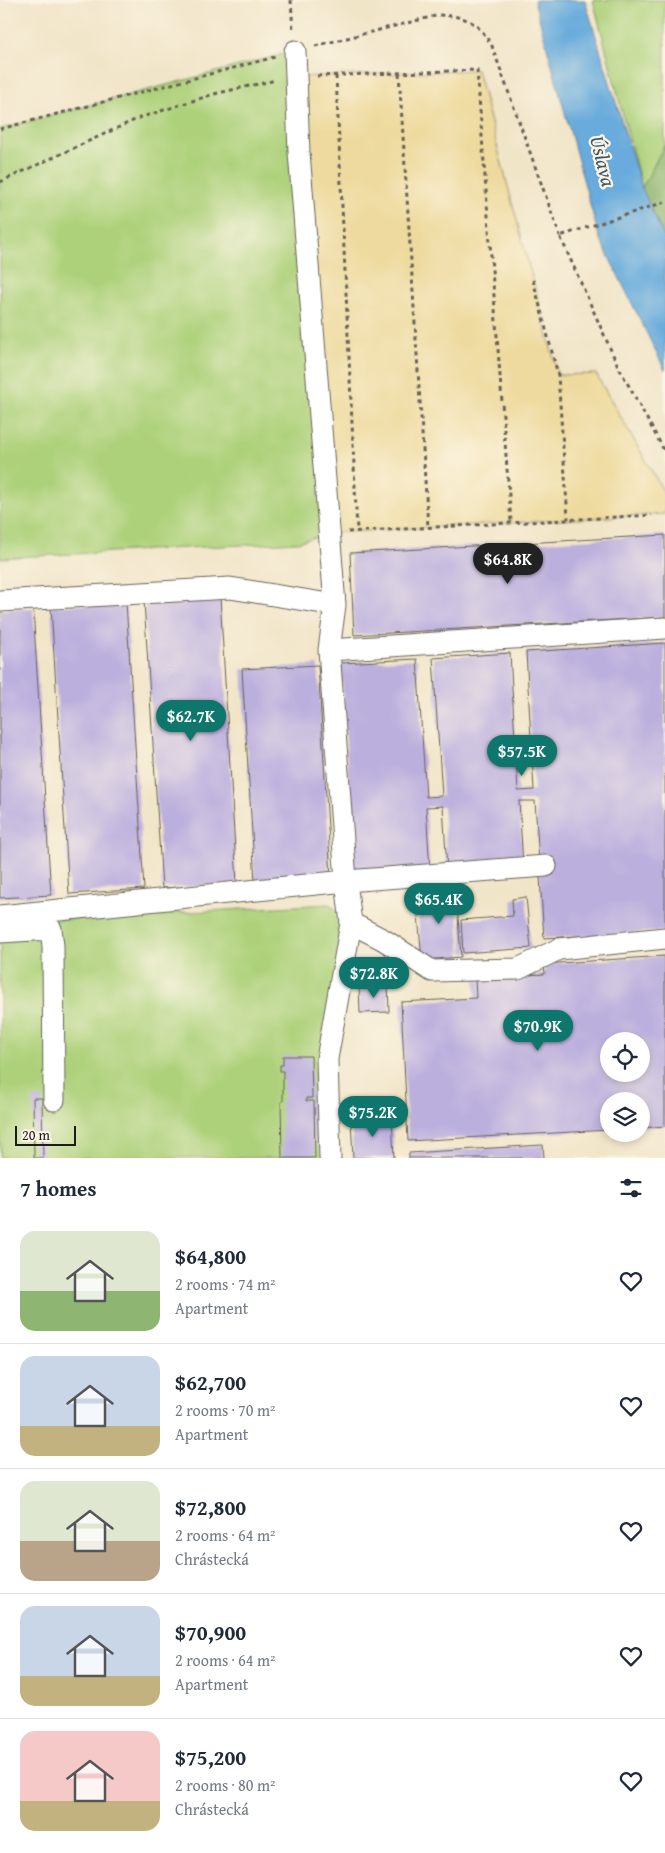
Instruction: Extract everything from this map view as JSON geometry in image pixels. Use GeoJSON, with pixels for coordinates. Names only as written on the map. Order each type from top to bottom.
{"type":"FeatureCollection","features":[{"type":"Feature","properties":{"kind":"street"},"geometry":{"type":"LineString","coordinates":[[295,52],[300,152],[335,605],[329,650],[346,881],[351,923],[327,1059],[330,1158]]}},
{"type":"Feature","properties":{"kind":"street"},"geometry":{"type":"LineString","coordinates":[[0,601],[230,588],[335,605]]}},
{"type":"Feature","properties":{"kind":"street"},"geometry":{"type":"LineString","coordinates":[[329,650],[665,628]]}},
{"type":"Feature","properties":{"kind":"street"},"geometry":{"type":"LineString","coordinates":[[0,916],[346,881],[546,866]]}},
{"type":"Feature","properties":{"kind":"street"},"geometry":{"type":"LineString","coordinates":[[351,923],[384,940],[432,971],[518,969],[560,949],[665,938]]}},
{"type":"Feature","properties":{"kind":"street"},"geometry":{"type":"LineString","coordinates":[[0,932],[51,929],[53,946],[54,1100]]}},
{"type":"Feature","properties":{"kind":"path"},"geometry":{"type":"LineString","coordinates":[[291,0],[295,52]]}},
{"type":"Feature","properties":{"kind":"path"},"geometry":{"type":"LineString","coordinates":[[0,129],[439,16],[456,16],[471,21],[484,32],[492,46],[560,236],[618,366],[665,452]]}},
{"type":"Feature","properties":{"kind":"path"},"geometry":{"type":"LineString","coordinates":[[0,182],[139,118],[214,94],[262,82],[296,77],[477,70],[511,522]]}},
{"type":"Feature","properties":{"kind":"path"},"geometry":{"type":"LineString","coordinates":[[399,73],[428,527]]}},
{"type":"Feature","properties":{"kind":"path"},"geometry":{"type":"LineString","coordinates":[[336,76],[357,531]]}},
{"type":"Feature","properties":{"kind":"path"},"geometry":{"type":"LineString","coordinates":[[560,236],[665,202]]}},
{"type":"Feature","properties":{"kind":"path"},"geometry":{"type":"LineString","coordinates":[[533,280],[558,375],[568,519]]}},
{"type":"Feature","properties":{"kind":"path"},"geometry":{"type":"LineString","coordinates":[[330,533],[652,515]]}},
{"type":"Feature","properties":{"kind":"green space"},"geometry":{"type":"Polygon","coordinates":[[[593,0],[665,0],[665,144],[642,188],[593,0]]]}},
{"type":"Feature","properties":{"kind":"green space"},"geometry":{"type":"Polygon","coordinates":[[[295,51],[330,533],[298,542],[0,558],[0,129],[295,51]]]}},
{"type":"Feature","properties":{"kind":"green space"},"geometry":{"type":"Polygon","coordinates":[[[665,144],[665,239],[642,188],[665,144]]]}},
{"type":"Feature","properties":{"kind":"green space"},"geometry":{"type":"Polygon","coordinates":[[[329,904],[351,923],[327,1059],[330,1158],[0,1158],[0,923],[329,904]]]}},
{"type":"Feature","properties":{"kind":"sand"},"geometry":{"type":"Polygon","coordinates":[[[477,70],[558,375],[596,374],[665,494],[665,514],[330,533],[296,77],[477,70]]]}},
{"type":"Feature","properties":{"kind":"water","name":"Úslava"},"geometry":{"type":"Polygon","coordinates":[[[534,0],[585,0],[642,188],[665,239],[665,370],[599,237],[534,0]]]}},
{"type":"Feature","properties":{"kind":"building"},"geometry":{"type":"Polygon","coordinates":[[[665,535],[665,617],[354,635],[350,553],[665,535]]]}},
{"type":"Feature","properties":{"kind":"building"},"geometry":{"type":"Polygon","coordinates":[[[220,597],[237,884],[162,888],[144,601],[220,597]]]}},
{"type":"Feature","properties":{"kind":"building"},"geometry":{"type":"Polygon","coordinates":[[[126,602],[144,889],[69,894],[51,607],[126,602]]]}},
{"type":"Feature","properties":{"kind":"building"},"geometry":{"type":"Polygon","coordinates":[[[33,608],[51,895],[0,898],[0,610],[33,608]]]}},
{"type":"Feature","properties":{"kind":"building"},"geometry":{"type":"Polygon","coordinates":[[[665,643],[665,931],[544,938],[535,801],[519,801],[523,865],[447,870],[443,806],[426,807],[430,871],[354,876],[341,663],[417,659],[426,797],[442,796],[433,658],[510,653],[518,791],[534,790],[526,652],[665,643]]]}},
{"type":"Feature","properties":{"kind":"building"},"geometry":{"type":"Polygon","coordinates":[[[318,665],[331,877],[255,882],[242,669],[318,665]]]}},
{"type":"Feature","properties":{"kind":"building"},"geometry":{"type":"Polygon","coordinates":[[[456,890],[461,957],[422,960],[416,893],[456,890]]]}},
{"type":"Feature","properties":{"kind":"building"},"geometry":{"type":"Polygon","coordinates":[[[526,897],[531,948],[463,953],[461,920],[513,916],[512,899],[526,897]]]}},
{"type":"Feature","properties":{"kind":"building"},"geometry":{"type":"Polygon","coordinates":[[[665,956],[665,1126],[650,1127],[650,1092],[600,1092],[600,1130],[408,1141],[401,1002],[476,998],[475,978],[545,974],[544,964],[665,956]]]}},
{"type":"Feature","properties":{"kind":"building"},"geometry":{"type":"Polygon","coordinates":[[[388,984],[389,1012],[360,1013],[359,986],[388,984]]]}},
{"type":"Feature","properties":{"kind":"building"},"geometry":{"type":"Polygon","coordinates":[[[283,1056],[311,1056],[312,1098],[306,1098],[306,1101],[314,1101],[315,1158],[282,1158],[281,1102],[283,1101],[283,1071],[280,1071],[280,1065],[283,1065],[283,1056]]]}},
{"type":"Feature","properties":{"kind":"building"},"geometry":{"type":"Polygon","coordinates":[[[33,1098],[42,1098],[43,1158],[34,1158],[33,1098]]]}},
{"type":"Feature","properties":{"kind":"building"},"geometry":{"type":"Polygon","coordinates":[[[392,1118],[394,1158],[353,1158],[351,1119],[392,1118]]]}},
{"type":"Feature","properties":{"kind":"building"},"geometry":{"type":"Polygon","coordinates":[[[543,1145],[544,1158],[409,1158],[409,1153],[543,1145]]]}}]}
